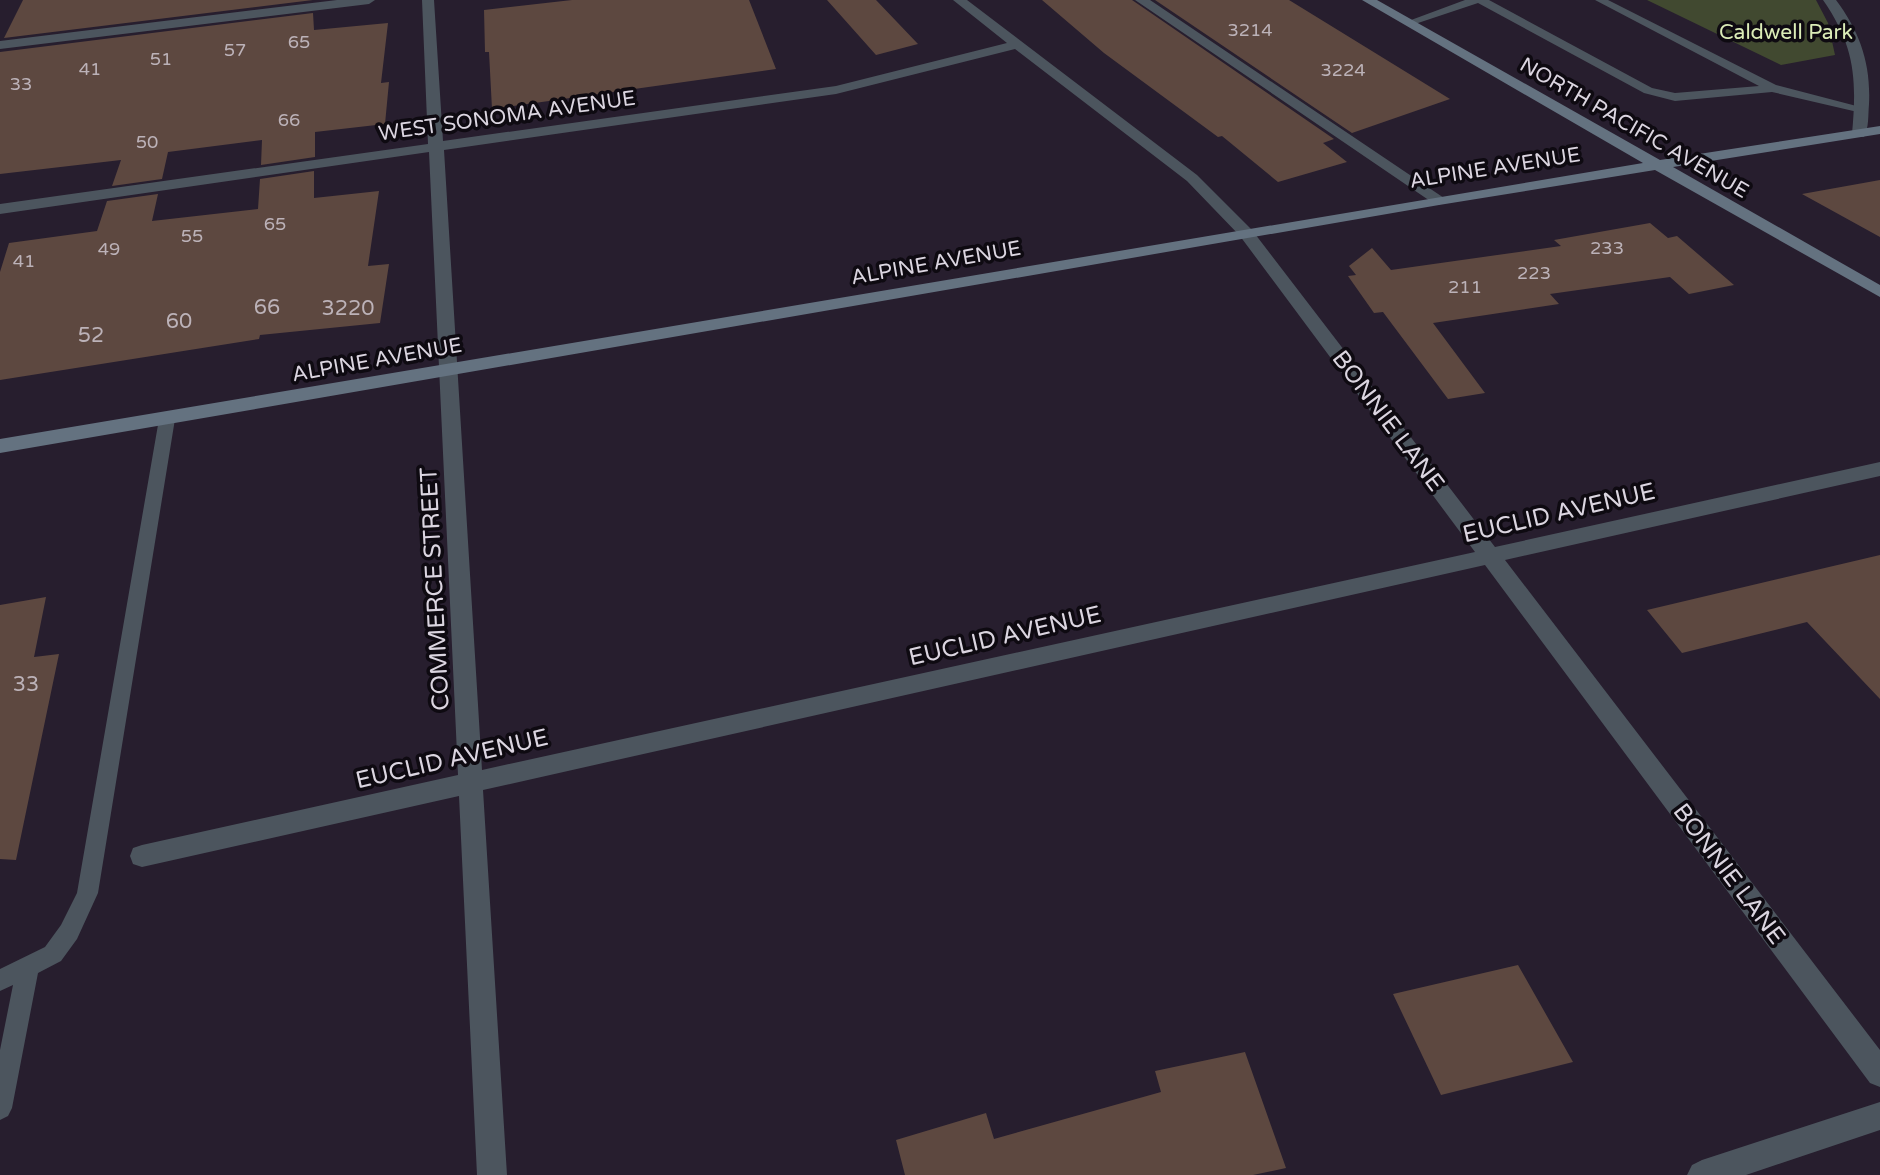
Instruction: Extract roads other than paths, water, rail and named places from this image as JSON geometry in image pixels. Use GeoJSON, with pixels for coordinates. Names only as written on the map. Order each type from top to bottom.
{"type":"FeatureCollection","features":[{"type":"Feature","properties":{"kind":"street"},"geometry":{"type":"LineString","coordinates":[[0,45],[369,0]]}},
{"type":"Feature","properties":{"kind":"street","name":"COMMERCE STREET"},"geometry":{"type":"LineString","coordinates":[[428,0],[492,1175]]}},
{"type":"Feature","properties":{"kind":"street","name":"BONNIE LANE"},"geometry":{"type":"LineString","coordinates":[[959,0],[1192,178],[1246,233],[1880,1073]]}},
{"type":"Feature","properties":{"kind":"street"},"geometry":{"type":"LineString","coordinates":[[1141,0],[1439,200]]}},
{"type":"Feature","properties":{"kind":"street","name":"NORTH PACIFIC AVENUE"},"geometry":{"type":"LineString","coordinates":[[1368,0],[1880,292]]}},
{"type":"Feature","properties":{"kind":"street"},"geometry":{"type":"LineString","coordinates":[[1829,0],[1849,28],[1859,58],[1864,86],[1859,134]]}},
{"type":"Feature","properties":{"kind":"street","name":"WEST SONOMA AVENUE"},"geometry":{"type":"LineString","coordinates":[[0,209],[836,90],[1016,45]]}},
{"type":"Feature","properties":{"kind":"street","name":"ALPINE AVENUE"},"geometry":{"type":"LineString","coordinates":[[0,446],[1439,200],[1880,130]]}},
{"type":"Feature","properties":{"kind":"street","name":"EUCLID AVENUE"},"geometry":{"type":"LineString","coordinates":[[142,856],[1880,468]]}},
{"type":"Feature","properties":{"kind":"street"},"geometry":{"type":"LineString","coordinates":[[1702,1175],[1880,1116]]}},
{"type":"Feature","properties":{"kind":"lane"},"geometry":{"type":"LineString","coordinates":[[1408,23],[1475,0]]}},
{"type":"Feature","properties":{"kind":"lane"},"geometry":{"type":"LineString","coordinates":[[1481,0],[1648,91],[1675,97],[1772,88]]}},
{"type":"Feature","properties":{"kind":"lane"},"geometry":{"type":"LineString","coordinates":[[1600,0],[1772,88],[1862,109]]}},
{"type":"Feature","properties":{"kind":"lane"},"geometry":{"type":"LineString","coordinates":[[0,980],[53,954],[69,932],[87,893],[167,419]]}},
{"type":"Feature","properties":{"kind":"lane"},"geometry":{"type":"LineString","coordinates":[[0,1108],[28,967]]}},
{"type":"Feature","properties":{"kind":"park label","name":"Caldwell Park"},"geometry":{"type":"Point","coordinates":[1786,32]}}]}
